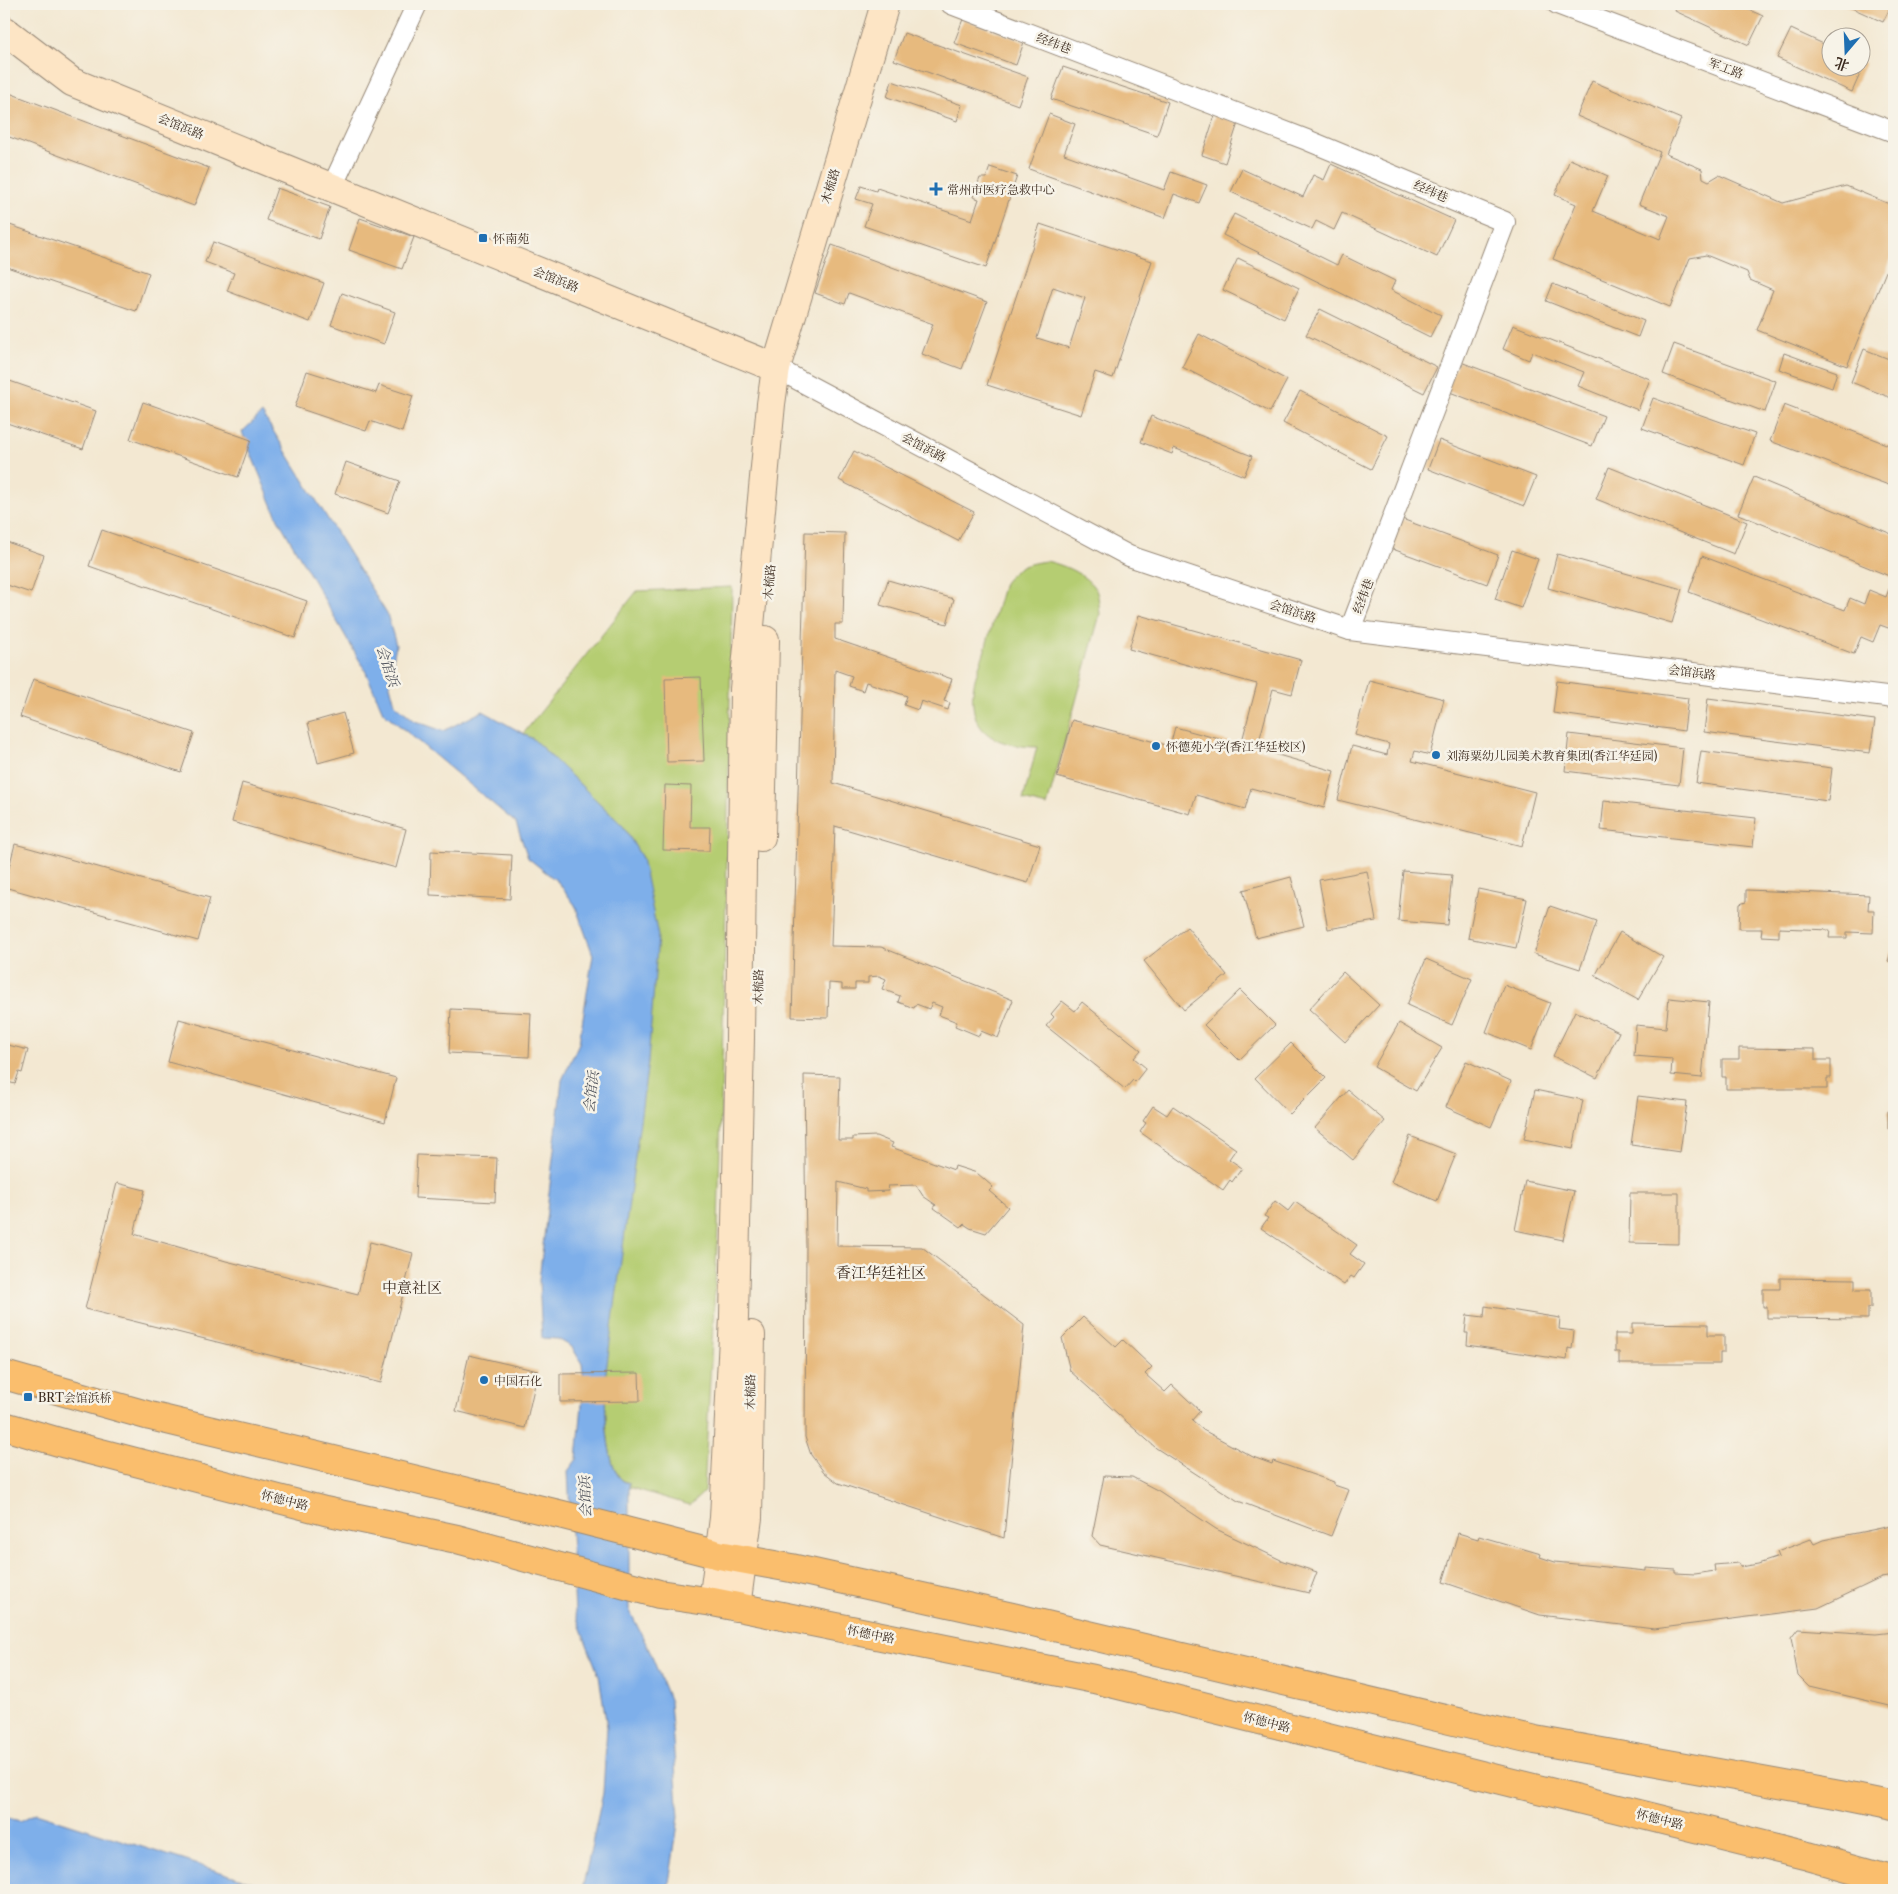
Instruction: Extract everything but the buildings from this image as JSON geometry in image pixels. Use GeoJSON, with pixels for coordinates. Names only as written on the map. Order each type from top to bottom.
{"type":"FeatureCollection","features":[{"type":"Feature","properties":{"kind":"main road"},"geometry":{"type":"LineString","coordinates":[[4,1375],[150,1416],[731,1557],[791,1568],[993,1613],[1535,1740],[1840,1794],[1894,1806]]}},
{"type":"Feature","properties":{"kind":"main road","name":"怀德中路"},"geometry":{"type":"LineString","coordinates":[[4,1426],[66,1444],[296,1503],[457,1538],[659,1594],[725,1604],[1094,1679],[1808,1856],[1894,1880]]}},
{"type":"Feature","properties":{"kind":"main road"},"geometry":{"type":"LineString","coordinates":[[1808,1856],[1889,1890]]}},
{"type":"Feature","properties":{"kind":"street"},"geometry":{"type":"LineString","coordinates":[[332,187],[417,4]]}},
{"type":"Feature","properties":{"kind":"street","name":"木梳路"},"geometry":{"type":"LineString","coordinates":[[725,1604],[731,1557],[748,1518],[765,619],[785,406],[776,368],[885,4]]}},
{"type":"Feature","properties":{"kind":"street","name":"经纬巷"},"geometry":{"type":"LineString","coordinates":[[951,4],[1307,140],[1505,222],[1350,630]]}},
{"type":"Feature","properties":{"kind":"street","name":"军工路"},"geometry":{"type":"LineString","coordinates":[[1557,4],[1894,132]]}},
{"type":"Feature","properties":{"kind":"street","name":"会馆浜路"},"geometry":{"type":"LineString","coordinates":[[4,30],[72,82],[776,368],[1129,556],[1350,630],[1894,698]]}},
{"type":"Feature","properties":{"kind":"green space"},"geometry":{"type":"Polygon","coordinates":[[[1046,561],[1074,571],[1092,584],[1097,592],[1100,614],[1047,806],[1023,800],[1037,747],[1011,744],[990,736],[976,719],[973,706],[976,676],[1004,583],[1018,569],[1033,563],[1046,561]]]}},
{"type":"Feature","properties":{"kind":"green space"},"geometry":{"type":"Polygon","coordinates":[[[732,587],[718,1228],[704,1492],[690,1505],[629,1487],[629,1483],[622,1480],[616,1473],[607,1432],[605,1379],[642,858],[623,826],[533,739],[523,734],[637,591],[732,587]]]}},
{"type":"Feature","properties":{"kind":"water","name":"会馆浜"},"geometry":{"type":"Polygon","coordinates":[[[262,413],[387,614],[396,645],[389,681],[395,704],[415,721],[443,731],[483,711],[533,739],[623,826],[642,858],[658,936],[648,1062],[605,1379],[605,1402],[607,1432],[612,1461],[616,1473],[622,1480],[629,1483],[629,1609],[651,1654],[670,1702],[679,1817],[668,1890],[582,1890],[603,1793],[607,1727],[599,1676],[575,1613],[568,1471],[577,1459],[584,1383],[582,1364],[572,1347],[558,1339],[542,1338],[539,1280],[562,1080],[579,1043],[593,955],[575,905],[558,882],[528,858],[516,823],[383,712],[365,670],[278,519],[242,432],[262,413]]]}},
{"type":"Feature","properties":{"kind":"water"},"geometry":{"type":"Polygon","coordinates":[[[36,1813],[277,1890],[4,1890],[4,1817],[20,1821],[36,1813]]]}},
{"type":"Feature","properties":{"kind":"place","name":"常州市医疗急救中心"},"geometry":{"type":"Point","coordinates":[936,189]}},
{"type":"Feature","properties":{"kind":"place","name":"怀南苑"},"geometry":{"type":"Point","coordinates":[483,238]}},
{"type":"Feature","properties":{"kind":"place","name":"怀德苑小学(香江华廷校区)"},"geometry":{"type":"Point","coordinates":[1156,746]}},
{"type":"Feature","properties":{"kind":"place","name":"刘海粟幼儿园美术教育集团(香江华廷园)"},"geometry":{"type":"Point","coordinates":[1436,755]}},
{"type":"Feature","properties":{"kind":"place","name":"中国石化"},"geometry":{"type":"Point","coordinates":[484,1380]}},
{"type":"Feature","properties":{"kind":"place","name":"BRT会馆浜桥"},"geometry":{"type":"Point","coordinates":[28,1397]}},
{"type":"Feature","properties":{"kind":"district","name":"香江华廷社区"},"geometry":{"type":"Point","coordinates":[881,1272]}},
{"type":"Feature","properties":{"kind":"district","name":"中意社区"},"geometry":{"type":"Point","coordinates":[412,1287]}}]}
